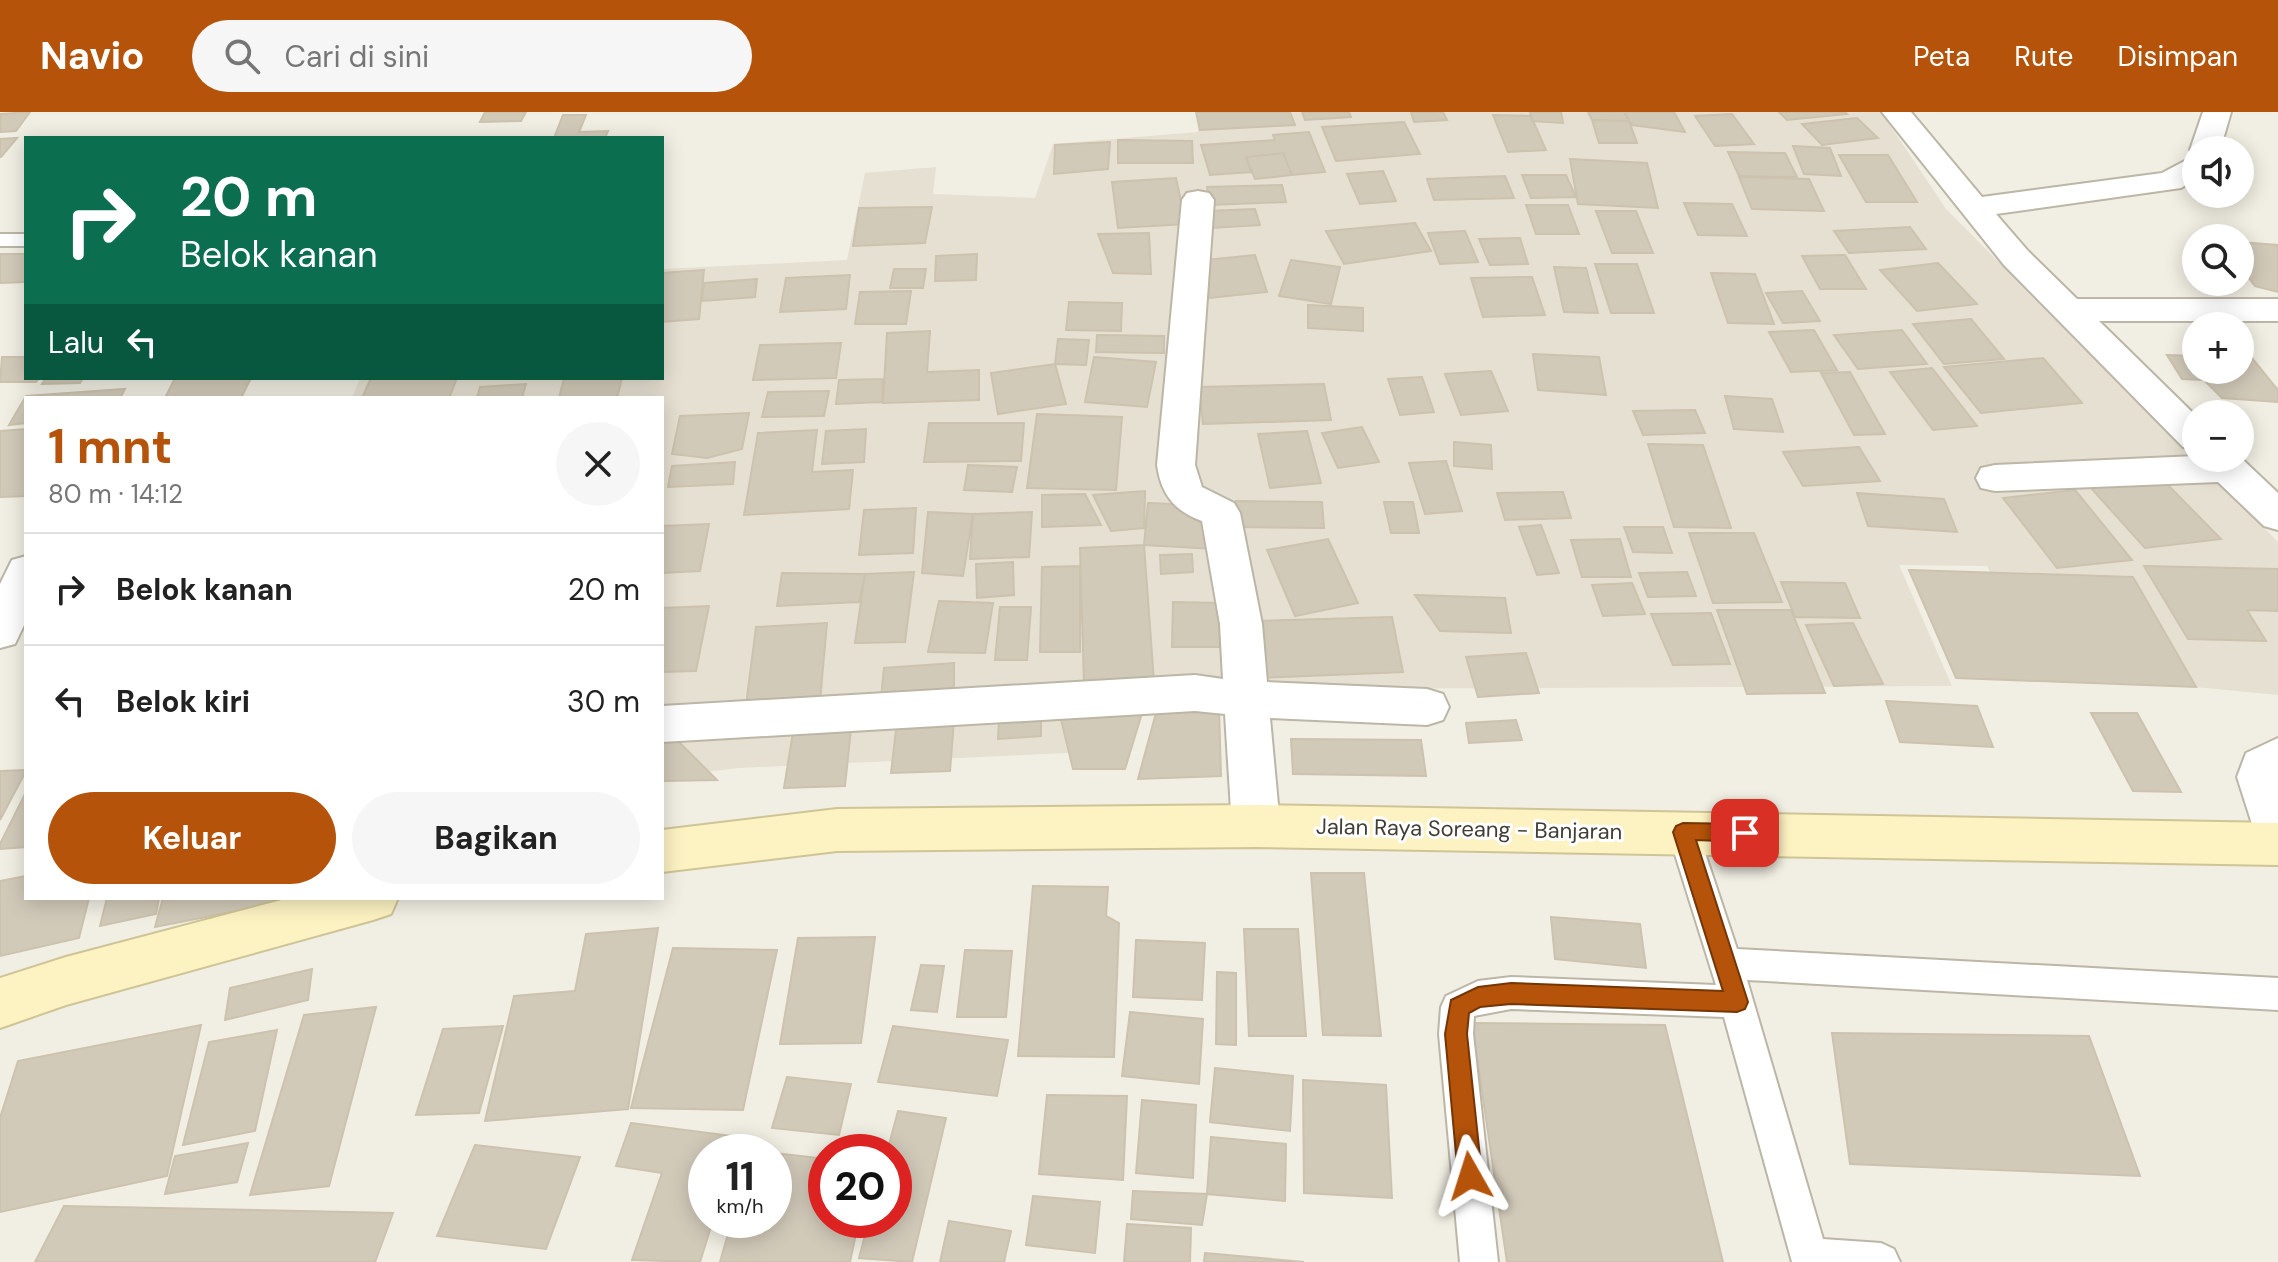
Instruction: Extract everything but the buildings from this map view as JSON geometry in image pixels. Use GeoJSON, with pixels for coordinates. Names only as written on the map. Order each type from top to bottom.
{"type":"FeatureCollection","features":[{"type":"Feature","properties":{"kind":"main road","name":"Jalan Raya Soreang - Banjaran"},"geometry":{"type":"LineString","coordinates":[[664,851],[837,830],[1256,826],[2278,844]]}},
{"type":"Feature","properties":{"kind":"main road"},"geometry":{"type":"LineString","coordinates":[[0,1003],[310,908],[360,900]]}},
{"type":"Feature","properties":{"kind":"street"},"geometry":{"type":"LineString","coordinates":[[1896,112],[2016,258],[2182,424]]}},
{"type":"Feature","properties":{"kind":"street"},"geometry":{"type":"LineString","coordinates":[[2209,136],[2217,112]]}},
{"type":"Feature","properties":{"kind":"street"},"geometry":{"type":"LineString","coordinates":[[1975,207],[2170,181],[2182,174]]}},
{"type":"Feature","properties":{"kind":"street"},"geometry":{"type":"LineString","coordinates":[[1198,200],[1177,480],[1186,497],[1220,513],[1241,624],[1256,826]]}},
{"type":"Feature","properties":{"kind":"street"},"geometry":{"type":"LineString","coordinates":[[2068,310],[2278,310]]}},
{"type":"Feature","properties":{"kind":"street"},"geometry":{"type":"LineString","coordinates":[[1995,478],[2182,466]]}},
{"type":"Feature","properties":{"kind":"street"},"geometry":{"type":"LineString","coordinates":[[2232,472],[2278,516]]}},
{"type":"Feature","properties":{"kind":"street"},"geometry":{"type":"LineString","coordinates":[[0,632],[24,576]]}},
{"type":"Feature","properties":{"kind":"street"},"geometry":{"type":"LineString","coordinates":[[664,724],[1195,693],[1246,699],[1427,707]]}},
{"type":"Feature","properties":{"kind":"street"},"geometry":{"type":"LineString","coordinates":[[2278,757],[2262,767],[2260,777],[2278,837]]}},
{"type":"Feature","properties":{"kind":"lane"},"geometry":{"type":"LineString","coordinates":[[0,240],[24,240]]}},
{"type":"Feature","properties":{"kind":"lane"},"geometry":{"type":"LineString","coordinates":[[1683,832],[1726,964],[1810,1260],[1881,1262]]}},
{"type":"Feature","properties":{"kind":"lane"},"geometry":{"type":"LineString","coordinates":[[1726,964],[2278,994]]}},
{"type":"Feature","properties":{"kind":"lane"},"geometry":{"type":"LineString","coordinates":[[1479,1262],[1456,1034],[1458,1007],[1478,997],[1511,993],[1737,1002]]}},
{"type":"Feature","properties":{"kind":"shaded area"},"geometry":{"type":"Polygon","coordinates":[[[1197,112],[1881,112],[1946,209],[2182,446],[2182,472],[2208,472],[2278,542],[2278,695],[2040,672],[1987,566],[1899,565],[1952,686],[1088,690],[1089,752],[739,768],[664,777],[664,396],[353,396],[359,380],[664,380],[664,269],[847,260],[865,173],[936,167],[933,194],[1035,198],[1053,144],[1198,132],[1197,112]]]}},
{"type":"Feature","properties":{"kind":"route"},"geometry":{"type":"LineString","coordinates":[[1470,1176],[1456,1034],[1458,1007],[1478,997],[1511,993],[1737,1002],[1683,832],[1745,833]]}}]}
